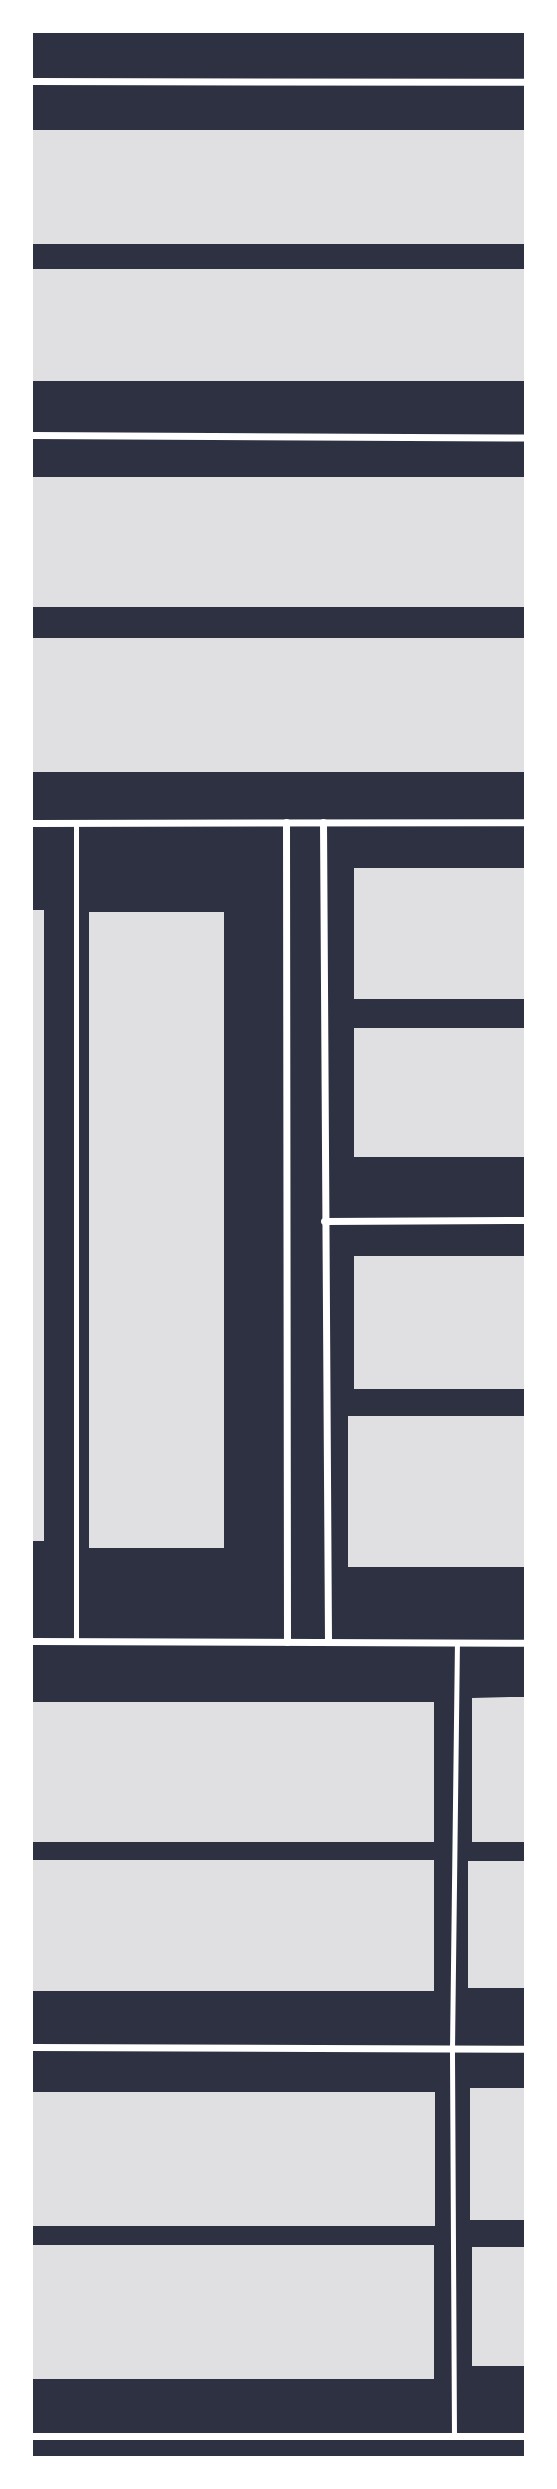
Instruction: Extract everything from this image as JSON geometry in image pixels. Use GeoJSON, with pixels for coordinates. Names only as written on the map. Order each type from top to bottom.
{"type":"FeatureCollection","features":[{"type":"Feature","properties":{"kind":"street"},"geometry":{"type":"LineString","coordinates":[[32,81],[526,82]]}},
{"type":"Feature","properties":{"kind":"street"},"geometry":{"type":"LineString","coordinates":[[32,435],[526,438]]}},
{"type":"Feature","properties":{"kind":"street"},"geometry":{"type":"LineString","coordinates":[[286,822],[286,1642]]}},
{"type":"Feature","properties":{"kind":"street"},"geometry":{"type":"LineString","coordinates":[[323,822],[328,1642]]}},
{"type":"Feature","properties":{"kind":"street"},"geometry":{"type":"LineString","coordinates":[[32,823],[526,822]]}},
{"type":"Feature","properties":{"kind":"street"},"geometry":{"type":"LineString","coordinates":[[324,1221],[526,1220]]}},
{"type":"Feature","properties":{"kind":"street"},"geometry":{"type":"LineString","coordinates":[[32,1642],[526,1643]]}},
{"type":"Feature","properties":{"kind":"street"},"geometry":{"type":"LineString","coordinates":[[32,2048],[526,2049]]}},
{"type":"Feature","properties":{"kind":"street"},"geometry":{"type":"LineString","coordinates":[[32,2436],[526,2436]]}},
{"type":"Feature","properties":{"kind":"lane"},"geometry":{"type":"LineString","coordinates":[[76,823],[76,1642]]}},
{"type":"Feature","properties":{"kind":"lane"},"geometry":{"type":"LineString","coordinates":[[454,2436],[452,2049],[457,1643]]}},
{"type":"Feature","properties":{"kind":"building"},"geometry":{"type":"Polygon","coordinates":[[[32,130],[526,130],[526,244],[32,244],[32,130]]]}},
{"type":"Feature","properties":{"kind":"building"},"geometry":{"type":"Polygon","coordinates":[[[32,269],[526,269],[526,381],[32,381],[32,269]]]}},
{"type":"Feature","properties":{"kind":"building"},"geometry":{"type":"Polygon","coordinates":[[[32,477],[526,477],[526,607],[32,607],[32,477]]]}},
{"type":"Feature","properties":{"kind":"building"},"geometry":{"type":"Polygon","coordinates":[[[32,638],[526,638],[526,772],[32,772],[32,638]]]}},
{"type":"Feature","properties":{"kind":"building"},"geometry":{"type":"Polygon","coordinates":[[[354,868],[526,868],[526,999],[354,999],[354,868]]]}},
{"type":"Feature","properties":{"kind":"building"},"geometry":{"type":"Polygon","coordinates":[[[32,910],[44,910],[44,1541],[32,1541],[32,910]]]}},
{"type":"Feature","properties":{"kind":"building"},"geometry":{"type":"Polygon","coordinates":[[[89,912],[224,912],[224,1548],[89,1548],[89,912]]]}},
{"type":"Feature","properties":{"kind":"building"},"geometry":{"type":"Polygon","coordinates":[[[354,1028],[526,1028],[526,1157],[354,1157],[354,1028]]]}},
{"type":"Feature","properties":{"kind":"building"},"geometry":{"type":"Polygon","coordinates":[[[354,1256],[526,1256],[526,1389],[354,1389],[354,1256]]]}},
{"type":"Feature","properties":{"kind":"building"},"geometry":{"type":"Polygon","coordinates":[[[348,1416],[526,1416],[526,1567],[348,1567],[348,1416]]]}},
{"type":"Feature","properties":{"kind":"building"},"geometry":{"type":"Polygon","coordinates":[[[526,1697],[526,1842],[472,1842],[472,1698],[526,1697]]]}},
{"type":"Feature","properties":{"kind":"building"},"geometry":{"type":"Polygon","coordinates":[[[32,1702],[434,1702],[434,1842],[32,1842],[32,1702]]]}},
{"type":"Feature","properties":{"kind":"building"},"geometry":{"type":"Polygon","coordinates":[[[32,1860],[434,1860],[434,1991],[32,1991],[32,1860]]]}},
{"type":"Feature","properties":{"kind":"building"},"geometry":{"type":"Polygon","coordinates":[[[468,1861],[526,1861],[526,1988],[468,1988],[468,1861]]]}},
{"type":"Feature","properties":{"kind":"building"},"geometry":{"type":"Polygon","coordinates":[[[470,2088],[526,2088],[526,2220],[470,2220],[470,2088]]]}},
{"type":"Feature","properties":{"kind":"building"},"geometry":{"type":"Polygon","coordinates":[[[32,2092],[435,2092],[435,2226],[32,2226],[32,2092]]]}},
{"type":"Feature","properties":{"kind":"building"},"geometry":{"type":"Polygon","coordinates":[[[32,2245],[434,2245],[434,2379],[32,2379],[32,2245]]]}},
{"type":"Feature","properties":{"kind":"building"},"geometry":{"type":"Polygon","coordinates":[[[472,2247],[526,2247],[526,2366],[472,2366],[472,2247]]]}}]}
